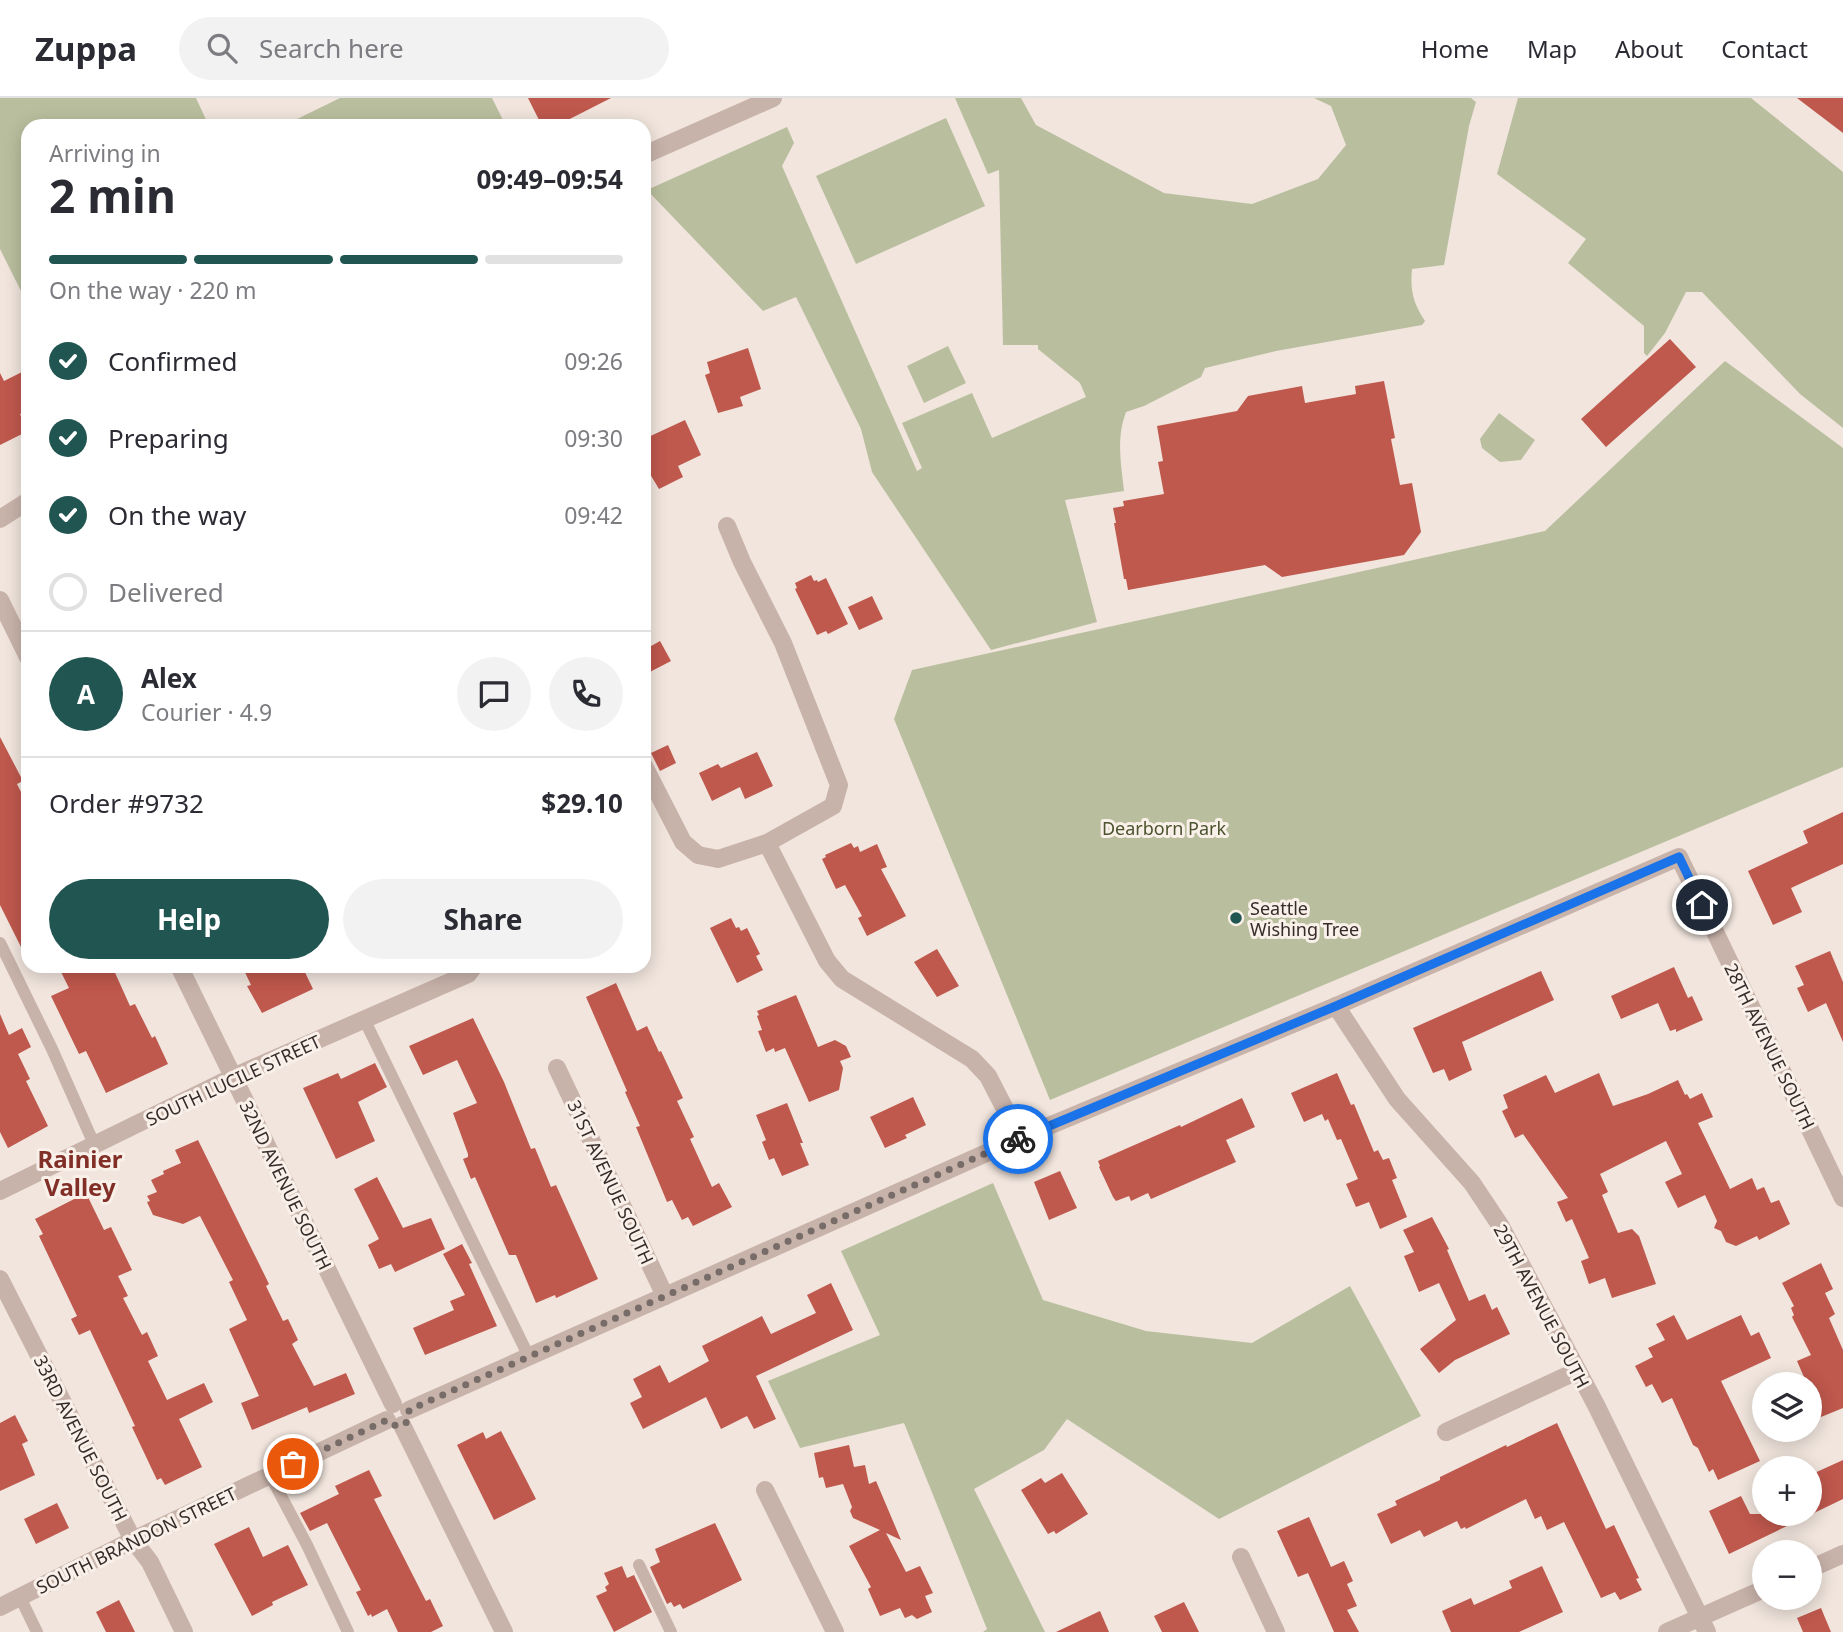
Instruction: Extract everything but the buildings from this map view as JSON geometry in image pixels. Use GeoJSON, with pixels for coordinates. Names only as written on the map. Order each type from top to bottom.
{"type":"FeatureCollection","features":[{"type":"Feature","properties":{"kind":"street"},"geometry":{"type":"LineString","coordinates":[[651,152],[773,98]]}},
{"type":"Feature","properties":{"kind":"street"},"geometry":{"type":"LineString","coordinates":[[0,519],[21,506]]}},
{"type":"Feature","properties":{"kind":"street"},"geometry":{"type":"LineString","coordinates":[[651,779],[683,842],[698,855],[718,859],[767,843],[833,806],[839,785],[783,643],[727,526]]}},
{"type":"Feature","properties":{"kind":"street"},"geometry":{"type":"LineString","coordinates":[[0,600],[21,643]]}},
{"type":"Feature","properties":{"kind":"street"},"geometry":{"type":"LineString","coordinates":[[767,843],[827,961],[842,979],[972,1059],[988,1076],[1020,1138]]}},
{"type":"Feature","properties":{"kind":"street","name":"SOUTH BRANDON STREET"},"geometry":{"type":"LineString","coordinates":[[0,1607],[133,1540],[398,1415],[1020,1138],[1336,1006],[1679,857]]}},
{"type":"Feature","properties":{"kind":"street","name":"28TH AVENUE SOUTH"},"geometry":{"type":"LineString","coordinates":[[1679,857],[1843,1198]]}},
{"type":"Feature","properties":{"kind":"street","name":"32ND AVENUE SOUTH"},"geometry":{"type":"LineString","coordinates":[[182,973],[504,1632]]}},
{"type":"Feature","properties":{"kind":"street","name":"SOUTH LUCILE STREET"},"geometry":{"type":"LineString","coordinates":[[0,1191],[233,1077],[365,1021],[465,973]]}},
{"type":"Feature","properties":{"kind":"street","name":"29TH AVENUE SOUTH"},"geometry":{"type":"LineString","coordinates":[[1336,1006],[1397,1099],[1472,1183],[1500,1225],[1577,1371],[1703,1625]]}},
{"type":"Feature","properties":{"kind":"street","name":"31ST AVENUE SOUTH"},"geometry":{"type":"LineString","coordinates":[[557,1068],[665,1296]]}},
{"type":"Feature","properties":{"kind":"street","name":"33RD AVENUE SOUTH"},"geometry":{"type":"LineString","coordinates":[[0,1279],[133,1540],[150,1562],[184,1632]]}},
{"type":"Feature","properties":{"kind":"street"},"geometry":{"type":"LineString","coordinates":[[1446,1432],[1577,1371]]}},
{"type":"Feature","properties":{"kind":"street"},"geometry":{"type":"LineString","coordinates":[[765,1490],[835,1632]]}},
{"type":"Feature","properties":{"kind":"street"},"geometry":{"type":"LineString","coordinates":[[1822,1564],[1843,1554]]}},
{"type":"Feature","properties":{"kind":"street"},"geometry":{"type":"LineString","coordinates":[[1241,1557],[1276,1632]]}},
{"type":"Feature","properties":{"kind":"street"},"geometry":{"type":"LineString","coordinates":[[1667,1632],[1703,1625],[1752,1596]]}},
{"type":"Feature","properties":{"kind":"lane"},"geometry":{"type":"LineString","coordinates":[[0,943],[52,1049],[94,1144]]}},
{"type":"Feature","properties":{"kind":"lane"},"geometry":{"type":"LineString","coordinates":[[365,1021],[529,1357]]}},
{"type":"Feature","properties":{"kind":"lane"},"geometry":{"type":"LineString","coordinates":[[270,1475],[348,1632]]}},
{"type":"Feature","properties":{"kind":"lane"},"geometry":{"type":"LineString","coordinates":[[639,1564],[671,1632]]}},
{"type":"Feature","properties":{"kind":"lane"},"geometry":{"type":"LineString","coordinates":[[20,1597],[37,1632]]}},
{"type":"Feature","properties":{"kind":"green space"},"geometry":{"type":"Polygon","coordinates":[[[0,98],[196,98],[206,119],[21,119],[21,291],[0,249],[0,98]]]}},
{"type":"Feature","properties":{"kind":"green space"},"geometry":{"type":"Polygon","coordinates":[[[340,98],[492,98],[502,119],[297,119],[340,98]]]}},
{"type":"Feature","properties":{"kind":"green space"},"geometry":{"type":"Polygon","coordinates":[[[955,98],[1021,98],[1036,125],[1164,193],[1252,204],[1318,179],[1346,145],[1331,106],[1314,98],[1471,98],[1476,102],[1469,126],[1444,265],[1412,269],[1413,296],[1425,321],[1422,325],[1276,351],[1205,368],[1201,377],[1144,406],[1126,412],[1120,441],[1124,491],[1065,500],[1097,622],[991,650],[872,472],[861,429],[796,297],[763,311],[651,194],[651,188],[787,127],[794,143],[782,166],[917,471],[922,468],[902,423],[972,393],[992,438],[1086,397],[1080,383],[1038,349],[1038,345],[1003,345],[999,170],[988,174],[955,98]]]}},
{"type":"Feature","properties":{"kind":"green space"},"geometry":{"type":"Polygon","coordinates":[[[1518,98],[1751,98],[1843,172],[1843,428],[1800,394],[1702,292],[1686,292],[1665,333],[1647,356],[1644,353],[1644,326],[1568,263],[1586,239],[1497,174],[1518,98]]]}},
{"type":"Feature","properties":{"kind":"green space"},"geometry":{"type":"Polygon","coordinates":[[[946,118],[985,206],[856,264],[816,176],[946,118]]]}},
{"type":"Feature","properties":{"kind":"green space"},"geometry":{"type":"Polygon","coordinates":[[[948,346],[966,383],[924,403],[907,366],[948,346]]]}},
{"type":"Feature","properties":{"kind":"green space","name":"Dearborn Park"},"geometry":{"type":"Polygon","coordinates":[[[1725,361],[1843,448],[1843,767],[1050,1100],[894,719],[912,670],[1545,531],[1725,361]]]}},
{"type":"Feature","properties":{"kind":"green space"},"geometry":{"type":"Polygon","coordinates":[[[1499,413],[1535,440],[1521,460],[1500,462],[1482,448],[1480,439],[1499,413]]]}},
{"type":"Feature","properties":{"kind":"green space"},"geometry":{"type":"Polygon","coordinates":[[[993,1183],[1043,1300],[1146,1331],[1252,1343],[1350,1286],[1421,1416],[1219,1519],[1067,1419],[1044,1450],[974,1489],[1045,1632],[983,1632],[987,1629],[904,1423],[800,1448],[768,1381],[880,1335],[841,1251],[993,1183]]]}},
{"type":"Feature","properties":{"kind":"way so far"},"geometry":{"type":"LineString","coordinates":[[293,1464],[387,1420],[392,1425],[404,1425],[409,1419],[409,1410],[1018,1139]]}},
{"type":"Feature","properties":{"kind":"place","name":"Seattle Wishing Tree"},"geometry":{"type":"Point","coordinates":[1236,918]}},
{"type":"Feature","properties":{"kind":"district","name":"Rainier Valley"},"geometry":{"type":"Point","coordinates":[80,1172]}},
{"type":"Feature","properties":{"kind":"route"},"geometry":{"type":"LineString","coordinates":[[1018,1139],[1336,1006],[1679,857],[1702,905]]}}]}
